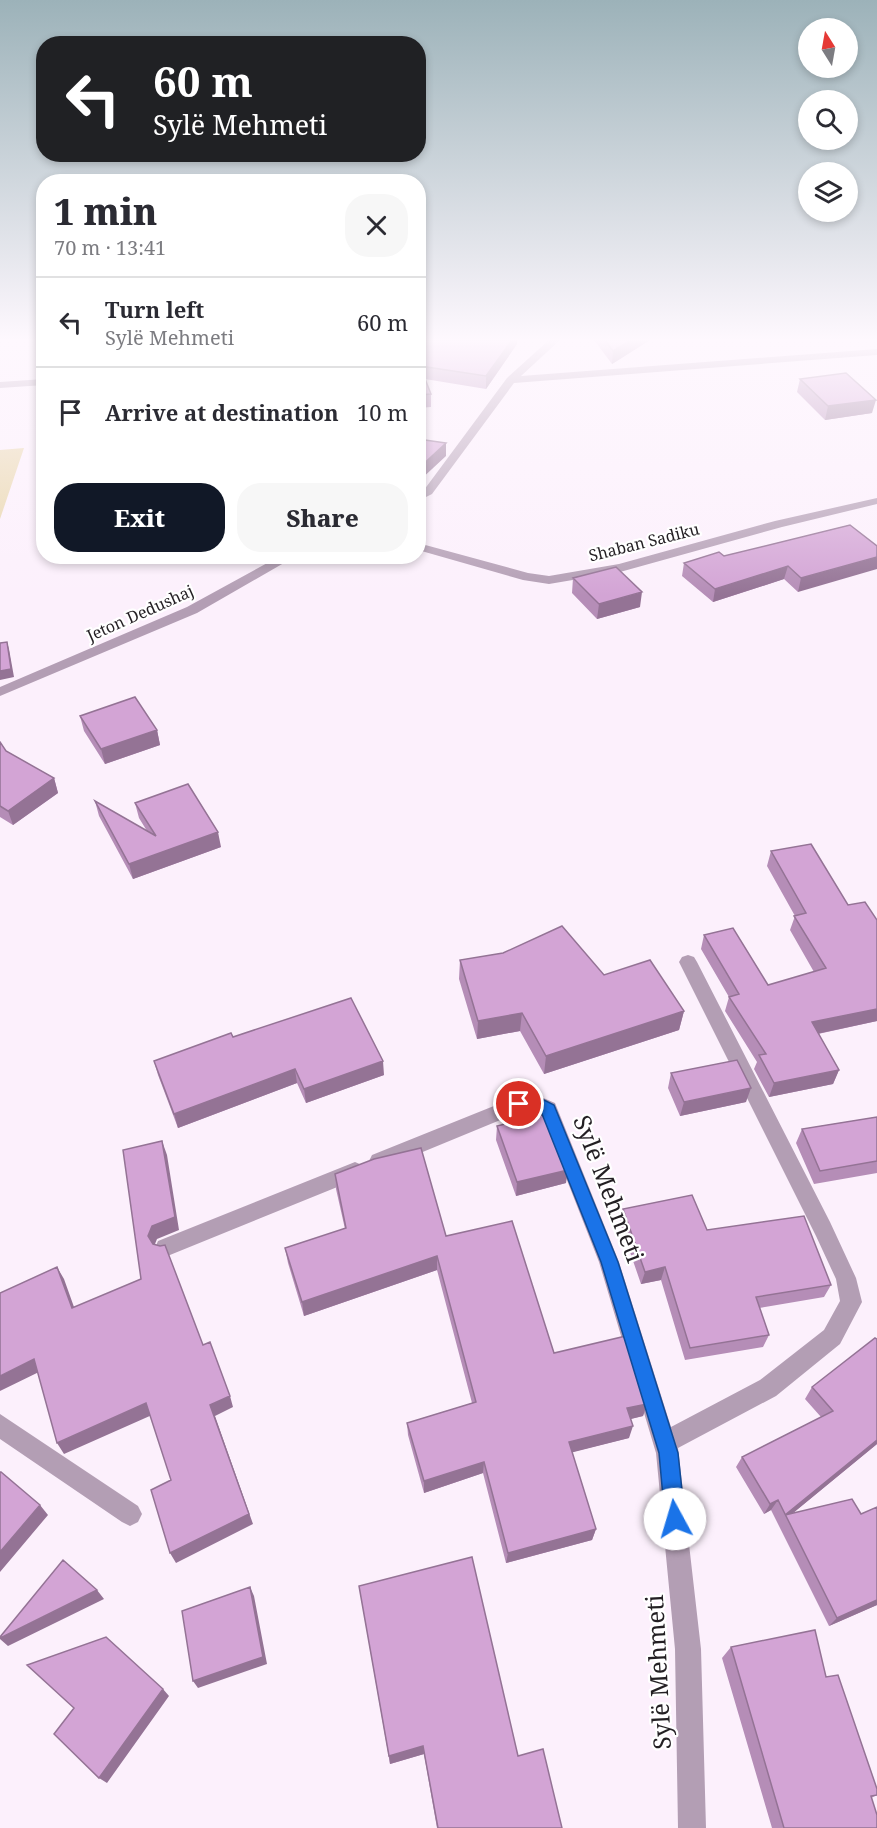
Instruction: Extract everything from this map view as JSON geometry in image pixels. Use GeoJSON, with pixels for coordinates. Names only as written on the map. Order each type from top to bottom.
{"type":"FeatureCollection","features":[{"type":"Feature","properties":{"kind":"street"},"geometry":{"type":"LineString","coordinates":[[426,493],[477,425]]}},
{"type":"Feature","properties":{"kind":"street","name":"Shaban Sadiku"},"geometry":{"type":"LineString","coordinates":[[426,548],[527,577],[549,580],[620,568],[779,524],[877,501]]}},
{"type":"Feature","properties":{"kind":"street","name":"Jeton Dedushaj"},"geometry":{"type":"LineString","coordinates":[[0,692],[192,610],[275,564]]}},
{"type":"Feature","properties":{"kind":"street"},"geometry":{"type":"LineString","coordinates":[[665,1443],[768,1388],[832,1337],[851,1302],[846,1278],[823,1229],[688,962]]}},
{"type":"Feature","properties":{"kind":"street","name":"Sylë Mehmeti"},"geometry":{"type":"LineString","coordinates":[[165,1248],[519,1104],[534,1102],[548,1109],[609,1262],[668,1453],[688,1649],[692,1828]]}},
{"type":"Feature","properties":{"kind":"street"},"geometry":{"type":"LineString","coordinates":[[0,1425],[130,1514]]}},
{"type":"Feature","properties":{"kind":"shaded area"},"geometry":{"type":"Polygon","coordinates":[[[24,448],[0,519],[0,450],[24,448]]]}},
{"type":"Feature","properties":{"kind":"building"},"geometry":{"type":"Polygon","coordinates":[[[426,440],[446,443],[426,462],[426,440]]]}},
{"type":"Feature","properties":{"kind":"building"},"geometry":{"type":"Polygon","coordinates":[[[850,525],[877,546],[877,557],[801,578],[788,566],[715,589],[684,563],[719,552],[724,556],[850,525]]]}},
{"type":"Feature","properties":{"kind":"building"},"geometry":{"type":"Polygon","coordinates":[[[616,567],[642,592],[599,604],[573,578],[616,567]]]}},
{"type":"Feature","properties":{"kind":"building"},"geometry":{"type":"Polygon","coordinates":[[[7,642],[11,669],[0,671],[0,643],[7,642]]]}},
{"type":"Feature","properties":{"kind":"building"},"geometry":{"type":"Polygon","coordinates":[[[135,697],[157,730],[101,749],[80,716],[135,697]]]}},
{"type":"Feature","properties":{"kind":"building"},"geometry":{"type":"Polygon","coordinates":[[[0,742],[6,751],[54,778],[8,811],[0,806],[0,742]]]}},
{"type":"Feature","properties":{"kind":"building"},"geometry":{"type":"Polygon","coordinates":[[[188,784],[218,832],[129,864],[95,801],[156,836],[135,803],[188,784]]]}},
{"type":"Feature","properties":{"kind":"building"},"geometry":{"type":"Polygon","coordinates":[[[811,844],[848,905],[865,902],[877,920],[877,1009],[812,1022],[839,1070],[774,1083],[759,1055],[766,1054],[729,997],[739,994],[704,935],[733,928],[768,985],[826,968],[794,916],[806,913],[771,851],[811,844]]]}},
{"type":"Feature","properties":{"kind":"building"},"geometry":{"type":"Polygon","coordinates":[[[562,926],[604,975],[650,960],[684,1011],[546,1056],[522,1013],[478,1021],[460,960],[503,953],[562,926]]]}},
{"type":"Feature","properties":{"kind":"building"},"geometry":{"type":"Polygon","coordinates":[[[351,998],[383,1061],[304,1089],[295,1069],[174,1114],[154,1061],[231,1033],[233,1037],[351,998]]]}},
{"type":"Feature","properties":{"kind":"building"},"geometry":{"type":"Polygon","coordinates":[[[737,1060],[751,1088],[684,1102],[671,1073],[737,1060]]]}},
{"type":"Feature","properties":{"kind":"building"},"geometry":{"type":"Polygon","coordinates":[[[546,1114],[568,1170],[517,1182],[497,1126],[546,1114]]]}},
{"type":"Feature","properties":{"kind":"building"},"geometry":{"type":"Polygon","coordinates":[[[877,1117],[877,1161],[820,1171],[802,1129],[877,1117]]]}},
{"type":"Feature","properties":{"kind":"building"},"geometry":{"type":"Polygon","coordinates":[[[162,1141],[175,1217],[152,1226],[148,1236],[153,1244],[165,1245],[203,1345],[210,1342],[230,1396],[210,1405],[249,1514],[170,1553],[151,1490],[171,1480],[146,1403],[57,1443],[34,1359],[0,1376],[0,1293],[57,1267],[72,1308],[141,1279],[123,1150],[162,1141]]]}},
{"type":"Feature","properties":{"kind":"building"},"geometry":{"type":"Polygon","coordinates":[[[421,1148],[446,1236],[512,1221],[554,1353],[626,1336],[647,1404],[627,1408],[633,1426],[569,1442],[596,1529],[508,1553],[484,1462],[424,1481],[407,1423],[476,1402],[437,1256],[302,1302],[285,1248],[346,1228],[335,1174],[374,1159],[421,1148]]]}},
{"type":"Feature","properties":{"kind":"building"},"geometry":{"type":"Polygon","coordinates":[[[692,1195],[707,1230],[804,1216],[831,1285],[756,1297],[769,1335],[690,1348],[665,1267],[645,1272],[623,1209],[692,1195]]]}},
{"type":"Feature","properties":{"kind":"building"},"geometry":{"type":"Polygon","coordinates":[[[875,1338],[877,1339],[877,1440],[785,1515],[778,1500],[770,1504],[742,1457],[833,1411],[812,1387],[875,1338]]]}},
{"type":"Feature","properties":{"kind":"building"},"geometry":{"type":"Polygon","coordinates":[[[0,1472],[40,1505],[0,1552],[0,1472]]]}},
{"type":"Feature","properties":{"kind":"building"},"geometry":{"type":"Polygon","coordinates":[[[852,1499],[861,1514],[877,1507],[877,1600],[837,1618],[785,1515],[852,1499]]]}},
{"type":"Feature","properties":{"kind":"building"},"geometry":{"type":"Polygon","coordinates":[[[472,1557],[518,1756],[543,1749],[562,1828],[438,1828],[423,1746],[389,1756],[359,1586],[472,1557]]]}},
{"type":"Feature","properties":{"kind":"building"},"geometry":{"type":"Polygon","coordinates":[[[63,1560],[97,1590],[0,1638],[0,1637],[63,1560]]]}},
{"type":"Feature","properties":{"kind":"building"},"geometry":{"type":"Polygon","coordinates":[[[250,1587],[263,1657],[193,1681],[182,1611],[250,1587]]]}},
{"type":"Feature","properties":{"kind":"building"},"geometry":{"type":"Polygon","coordinates":[[[815,1630],[826,1677],[838,1675],[877,1789],[877,1795],[871,1796],[877,1815],[877,1828],[784,1828],[731,1647],[815,1630]]]}},
{"type":"Feature","properties":{"kind":"building"},"geometry":{"type":"Polygon","coordinates":[[[106,1637],[163,1689],[99,1778],[54,1734],[74,1708],[27,1665],[106,1637]]]}},
{"type":"Feature","properties":{"kind":"route"},"geometry":{"type":"LineString","coordinates":[[519,1104],[534,1102],[548,1109],[609,1262],[668,1453],[675,1519]]}}]}
